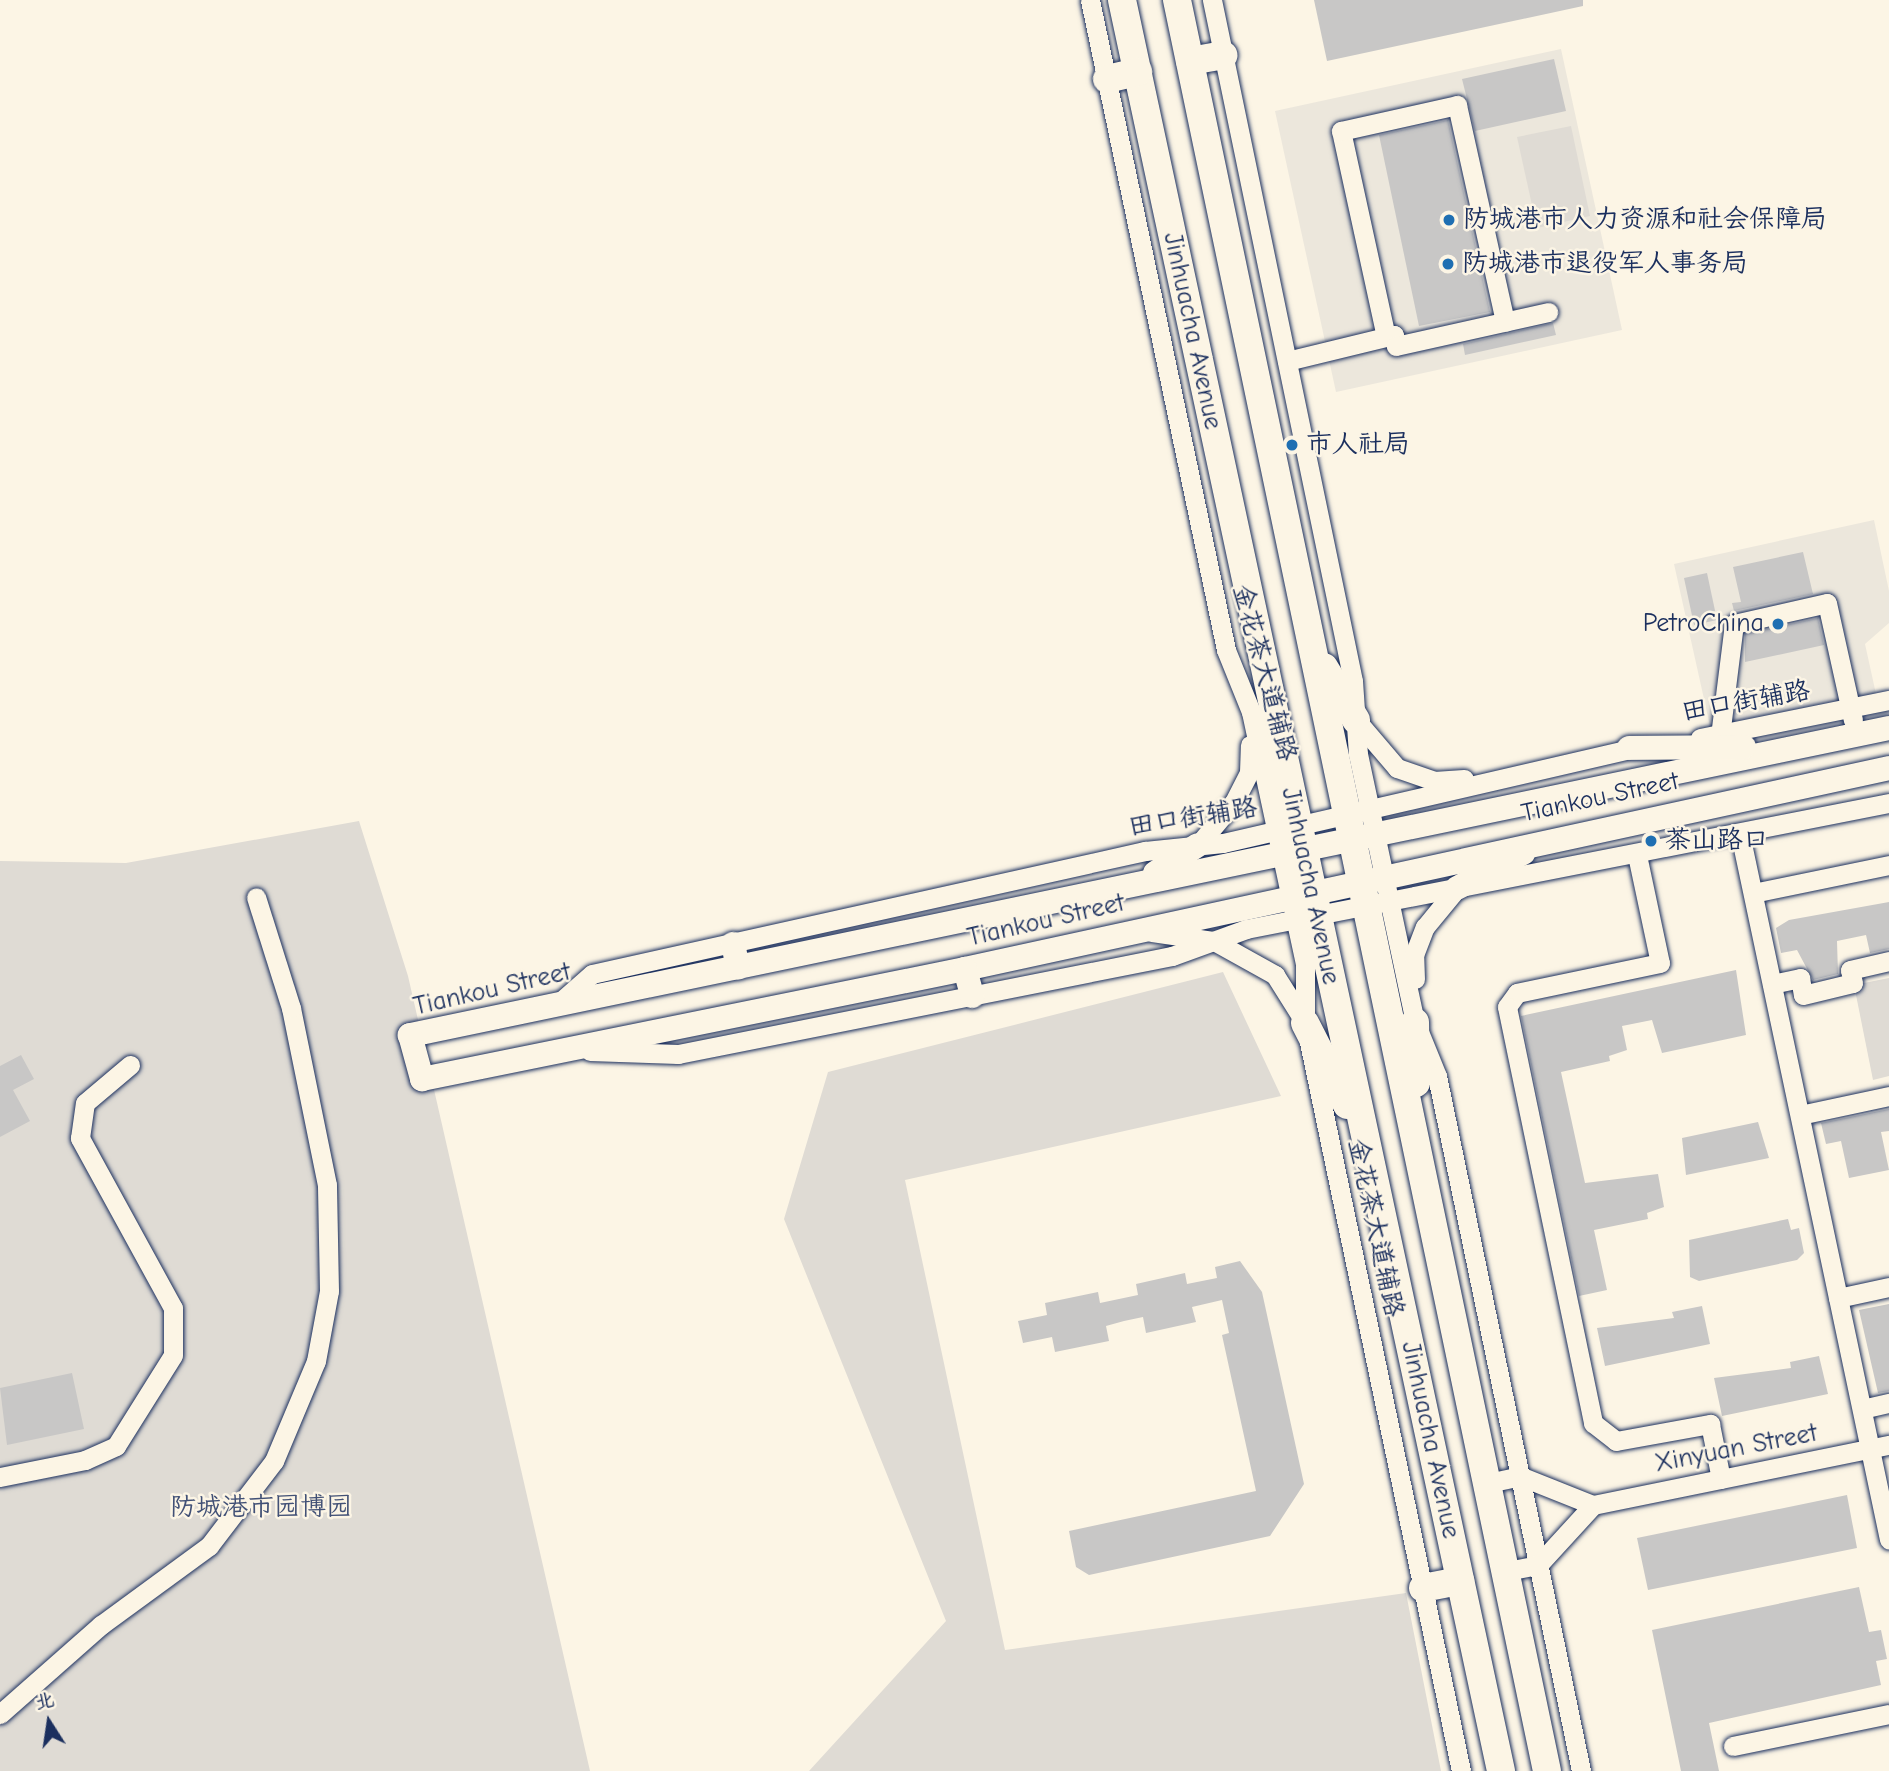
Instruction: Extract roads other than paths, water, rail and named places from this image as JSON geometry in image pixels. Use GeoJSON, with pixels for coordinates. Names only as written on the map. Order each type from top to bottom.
{"type":"FeatureCollection","features":[{"type":"Feature","properties":{"kind":"highway","name":"Jinhuacha Avenue"},"geometry":{"type":"LineString","coordinates":[[1122,0],[1289,839],[1303,904],[1364,1138],[1501,1771]]}},
{"type":"Feature","properties":{"kind":"highway","name":"Jinhuacha Avenue"},"geometry":{"type":"LineString","coordinates":[[1177,0],[1313,649],[1361,824],[1375,889],[1416,1142],[1547,1771]]}},
{"type":"Feature","properties":{"kind":"highway"},"geometry":{"type":"LineString","coordinates":[[1190,61],[1223,55]]}},
{"type":"Feature","properties":{"kind":"highway"},"geometry":{"type":"LineString","coordinates":[[1107,79],[1138,72]]}},
{"type":"Feature","properties":{"kind":"highway"},"geometry":{"type":"LineString","coordinates":[[1313,649],[1356,720]]}},
{"type":"Feature","properties":{"kind":"highway"},"geometry":{"type":"LineString","coordinates":[[1305,1023],[1364,1138]]}},
{"type":"Feature","properties":{"kind":"highway"},"geometry":{"type":"LineString","coordinates":[[1415,1023],[1416,1142]]}},
{"type":"Feature","properties":{"kind":"highway"},"geometry":{"type":"LineString","coordinates":[[1423,1588],[1460,1581]]}},
{"type":"Feature","properties":{"kind":"main road","name":"Tiankou Street"},"geometry":{"type":"LineString","coordinates":[[1889,728],[1361,824],[1289,839],[1129,886],[735,955],[558,1004],[410,1035],[422,1079],[965,969],[1141,930],[1303,904],[1375,889],[1552,839],[1889,768]]}},
{"type":"Feature","properties":{"kind":"main road"},"geometry":{"type":"LineString","coordinates":[[1629,748],[1801,746]]}},
{"type":"Feature","properties":{"kind":"main road"},"geometry":{"type":"LineString","coordinates":[[1457,888],[1552,839]]}},
{"type":"Feature","properties":{"kind":"main road"},"geometry":{"type":"LineString","coordinates":[[1129,886],[1198,845]]}},
{"type":"Feature","properties":{"kind":"main road"},"geometry":{"type":"LineString","coordinates":[[965,969],[972,996]]}},
{"type":"Feature","properties":{"kind":"street","name":"金花茶大道辅路"},"geometry":{"type":"LineString","coordinates":[[1090,0],[1226,650],[1251,712],[1289,839]]}},
{"type":"Feature","properties":{"kind":"street"},"geometry":{"type":"LineString","coordinates":[[1212,0],[1287,361],[1356,720],[1361,824]]}},
{"type":"Feature","properties":{"kind":"street"},"geometry":{"type":"LineString","coordinates":[[1386,337],[1341,131],[1457,105],[1505,322]]}},
{"type":"Feature","properties":{"kind":"street"},"geometry":{"type":"LineString","coordinates":[[1287,361],[1394,335],[1396,346],[1548,312]]}},
{"type":"Feature","properties":{"kind":"street"},"geometry":{"type":"LineString","coordinates":[[1720,736],[1734,624],[1827,603],[1856,735]]}},
{"type":"Feature","properties":{"kind":"street","name":"田口街辅路"},"geometry":{"type":"LineString","coordinates":[[1361,824],[1479,779],[1629,748],[1720,736],[1889,700]]}},
{"type":"Feature","properties":{"kind":"street"},"geometry":{"type":"LineString","coordinates":[[1198,845],[1249,772],[1251,712]]}},
{"type":"Feature","properties":{"kind":"street"},"geometry":{"type":"LineString","coordinates":[[1356,720],[1397,768],[1434,781],[1479,779]]}},
{"type":"Feature","properties":{"kind":"street"},"geometry":{"type":"LineString","coordinates":[[1581,1771],[1437,1076],[1415,1023],[1375,889],[1457,888],[1637,855],[1889,803]]}},
{"type":"Feature","properties":{"kind":"street"},"geometry":{"type":"LineString","coordinates":[[1741,834],[1862,1409],[1880,1447],[1889,1539]]}},
{"type":"Feature","properties":{"kind":"street","name":"田口街辅路"},"geometry":{"type":"LineString","coordinates":[[735,955],[1104,859],[1198,845],[1289,839]]}},
{"type":"Feature","properties":{"kind":"street"},"geometry":{"type":"LineString","coordinates":[[1637,855],[1660,963],[1517,993],[1507,1007],[1593,1423],[1616,1441],[1710,1424],[1721,1479]]}},
{"type":"Feature","properties":{"kind":"street"},"geometry":{"type":"LineString","coordinates":[[1753,893],[1889,865]]}},
{"type":"Feature","properties":{"kind":"street"},"geometry":{"type":"LineString","coordinates":[[1415,1023],[1414,955],[1425,927],[1457,888]]}},
{"type":"Feature","properties":{"kind":"street"},"geometry":{"type":"LineString","coordinates":[[0,1714],[101,1625],[209,1546],[274,1461],[316,1360],[330,1291],[327,1185],[291,1008],[256,897]]}},
{"type":"Feature","properties":{"kind":"street","name":"金花茶大道辅路"},"geometry":{"type":"LineString","coordinates":[[1303,904],[1305,1023],[1461,1771]]}},
{"type":"Feature","properties":{"kind":"street"},"geometry":{"type":"LineString","coordinates":[[562,1050],[678,1054],[1172,956],[1303,904]]}},
{"type":"Feature","properties":{"kind":"street"},"geometry":{"type":"LineString","coordinates":[[1141,930],[1214,941],[1275,975],[1305,1023]]}},
{"type":"Feature","properties":{"kind":"street"},"geometry":{"type":"LineString","coordinates":[[1772,984],[1800,978],[1803,995],[1853,983],[1850,971],[1889,961]]}},
{"type":"Feature","properties":{"kind":"street"},"geometry":{"type":"LineString","coordinates":[[0,1477],[85,1461],[116,1446],[173,1356],[173,1308],[80,1138],[85,1103],[130,1065]]}},
{"type":"Feature","properties":{"kind":"street"},"geometry":{"type":"LineString","coordinates":[[1800,1115],[1889,1096]]}},
{"type":"Feature","properties":{"kind":"street"},"geometry":{"type":"LineString","coordinates":[[1838,1298],[1889,1287]]}},
{"type":"Feature","properties":{"kind":"street"},"geometry":{"type":"LineString","coordinates":[[1862,1409],[1889,1404]]}},
{"type":"Feature","properties":{"kind":"street","name":"Xinyuan Street"},"geometry":{"type":"LineString","coordinates":[[1592,1505],[1880,1447]]}},
{"type":"Feature","properties":{"kind":"street"},"geometry":{"type":"LineString","coordinates":[[1488,1483],[1520,1476],[1592,1505],[1538,1565],[1506,1572]]}},
{"type":"Feature","properties":{"kind":"street"},"geometry":{"type":"LineString","coordinates":[[1734,1746],[1889,1714]]}},
{"type":"Feature","properties":{"kind":"place","name":"防城港市人力资源和社会保障局"},"geometry":{"type":"Point","coordinates":[1449,220]}},
{"type":"Feature","properties":{"kind":"place","name":"防城港市退役军人事务局"},"geometry":{"type":"Point","coordinates":[1448,264]}},
{"type":"Feature","properties":{"kind":"place","name":"市人社局"},"geometry":{"type":"Point","coordinates":[1292,445]}},
{"type":"Feature","properties":{"kind":"place","name":"PetroChina"},"geometry":{"type":"Point","coordinates":[1778,624]}},
{"type":"Feature","properties":{"kind":"place","name":"茶山路口"},"geometry":{"type":"Point","coordinates":[1651,841]}},
{"type":"Feature","properties":{"kind":"park label","name":"防城港市园博园"},"geometry":{"type":"Point","coordinates":[261,1508]}}]}
